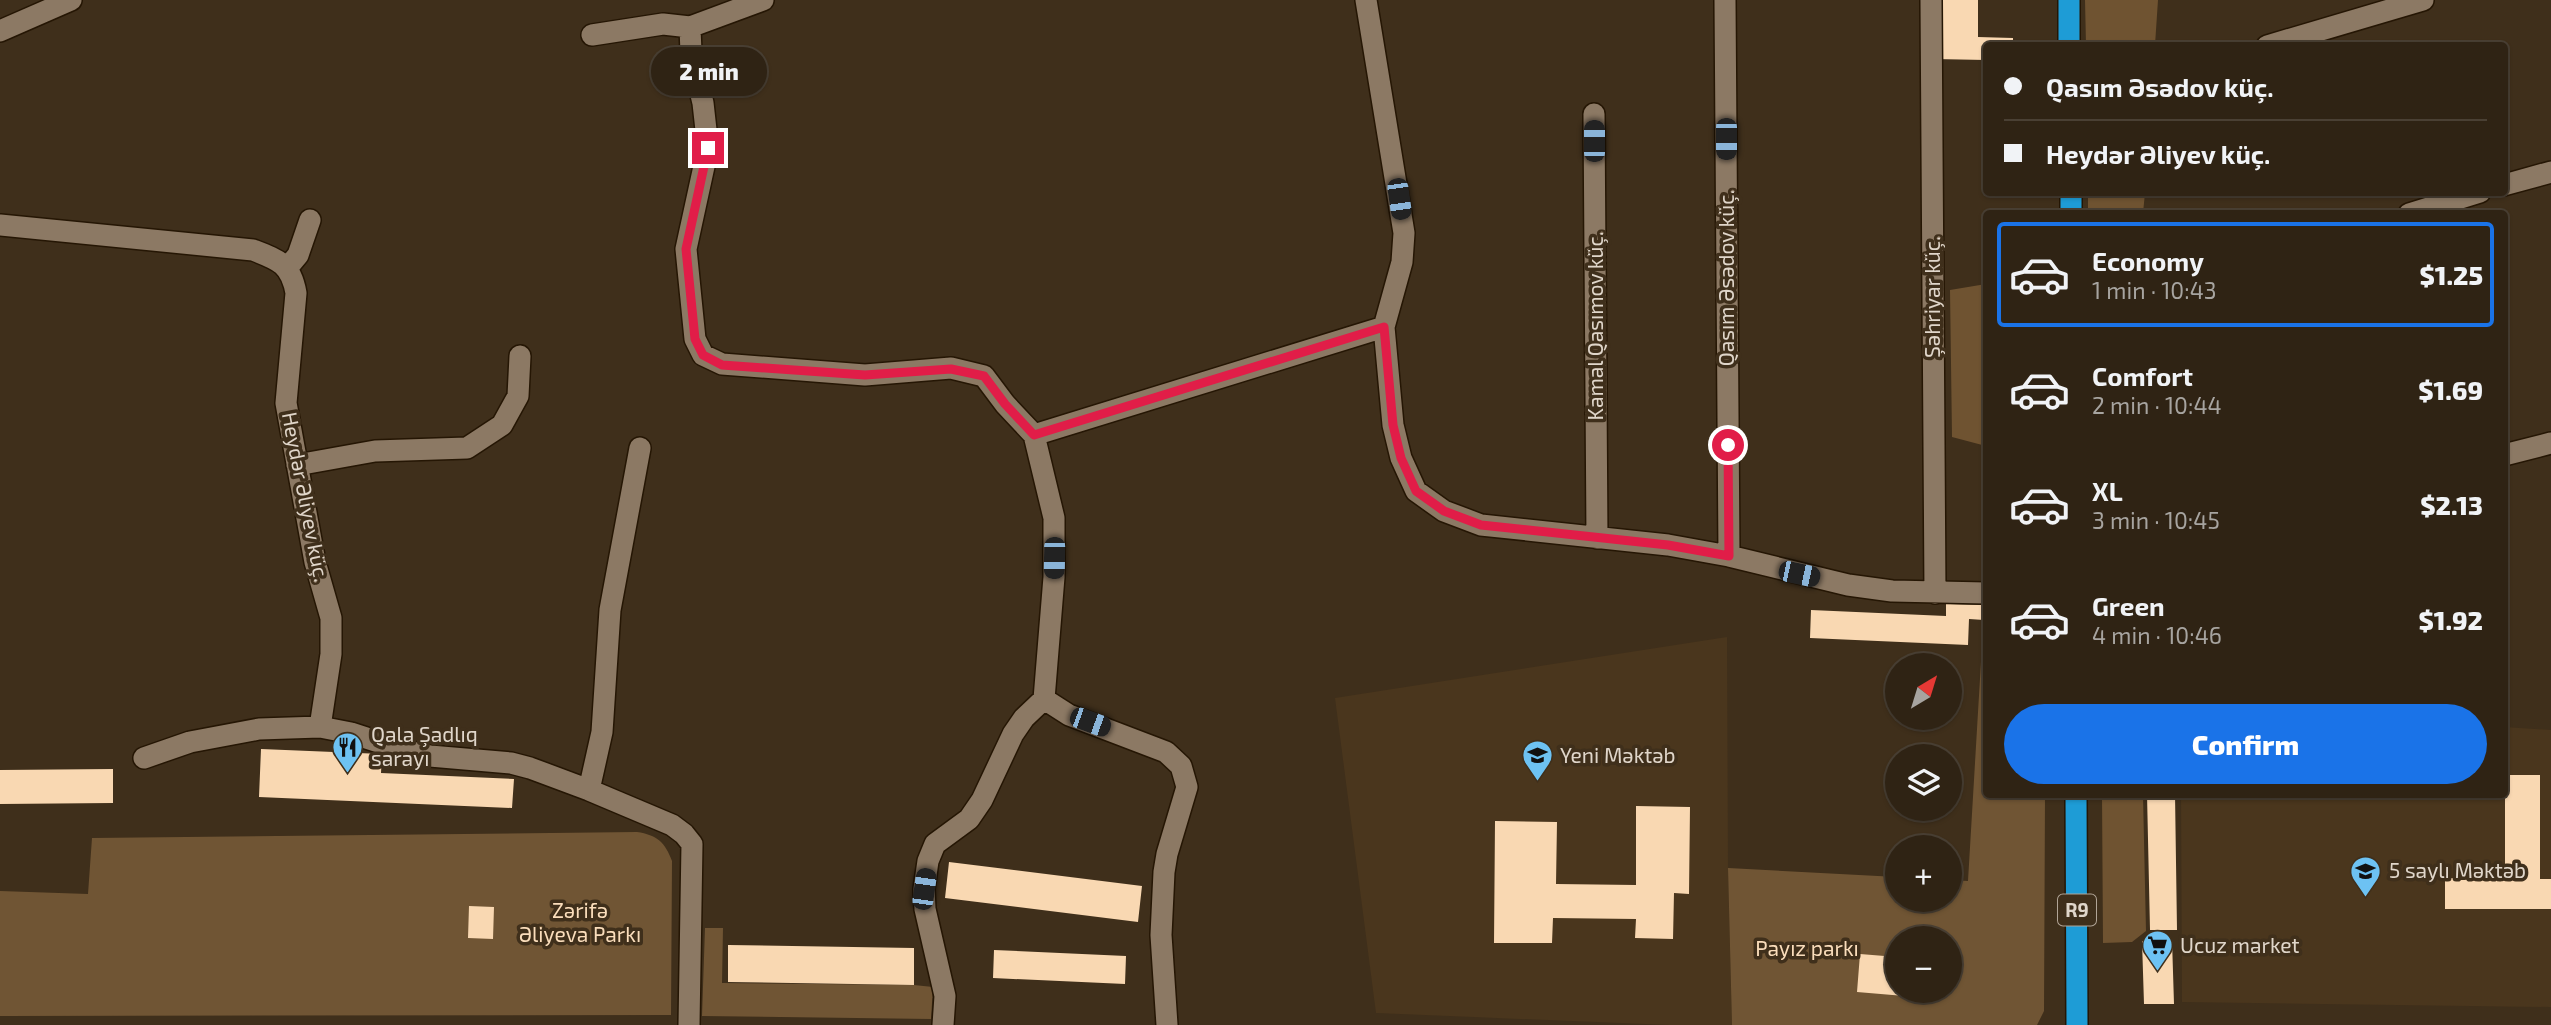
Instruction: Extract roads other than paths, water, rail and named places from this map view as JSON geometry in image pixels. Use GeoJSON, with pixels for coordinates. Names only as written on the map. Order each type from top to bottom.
{"type":"FeatureCollection","features":[{"type":"Feature","properties":{"kind":"highway"},"geometry":{"type":"LineString","coordinates":[[2069,0],[2069,42]]}},
{"type":"Feature","properties":{"kind":"highway","name":"R9"},"geometry":{"type":"LineString","coordinates":[[2076,798],[2077,1025]]}},
{"type":"Feature","properties":{"kind":"street"},"geometry":{"type":"LineString","coordinates":[[0,31],[71,0]]}},
{"type":"Feature","properties":{"kind":"street"},"geometry":{"type":"LineString","coordinates":[[592,36],[663,24],[690,26],[763,0]]}},
{"type":"Feature","properties":{"kind":"street"},"geometry":{"type":"LineString","coordinates":[[1366,0],[1404,233],[1402,262],[1384,327],[1393,425],[1401,458],[1416,491],[1444,511],[1481,525],[1668,545],[1729,556],[1848,585],[1892,592],[1983,593]]}},
{"type":"Feature","properties":{"kind":"street","name":"Qasım Əsədov küç."},"geometry":{"type":"LineString","coordinates":[[1726,0],[1729,556]]}},
{"type":"Feature","properties":{"kind":"street","name":"Şəhriyar küç."},"geometry":{"type":"LineString","coordinates":[[1931,0],[1935,593]]}},
{"type":"Feature","properties":{"kind":"street"},"geometry":{"type":"LineString","coordinates":[[2281,42],[2423,0]]}},
{"type":"Feature","properties":{"kind":"street"},"geometry":{"type":"LineString","coordinates":[[690,26],[691,53],[708,148],[686,249],[695,339],[703,355],[722,365],[865,375],[951,369],[984,376],[1034,435],[1054,518],[1054,577],[1044,699],[1024,718],[1013,734],[982,800],[969,819],[935,845],[928,861],[924,889],[925,909],[944,996],[943,1025]]}},
{"type":"Feature","properties":{"kind":"street","name":"Kamal Qasımov küç."},"geometry":{"type":"LineString","coordinates":[[1594,114],[1597,538]]}},
{"type":"Feature","properties":{"kind":"street"},"geometry":{"type":"LineString","coordinates":[[2508,184],[2551,172]]}},
{"type":"Feature","properties":{"kind":"street"},"geometry":{"type":"LineString","coordinates":[[2422,210],[2467,196]]}},
{"type":"Feature","properties":{"kind":"street"},"geometry":{"type":"LineString","coordinates":[[0,225],[253,250],[288,267],[298,255],[310,220]]}},
{"type":"Feature","properties":{"kind":"street","name":"Heydər Əliyev küç."},"geometry":{"type":"LineString","coordinates":[[288,267],[296,293],[286,403],[315,562],[331,618],[331,654],[320,727]]}},
{"type":"Feature","properties":{"kind":"street"},"geometry":{"type":"LineString","coordinates":[[1034,435],[1384,327]]}},
{"type":"Feature","properties":{"kind":"street"},"geometry":{"type":"LineString","coordinates":[[297,465],[375,451],[467,448],[502,425],[518,396],[520,356]]}},
{"type":"Feature","properties":{"kind":"street"},"geometry":{"type":"LineString","coordinates":[[2508,455],[2551,443]]}},
{"type":"Feature","properties":{"kind":"street"},"geometry":{"type":"LineString","coordinates":[[589,790],[602,732],[610,610],[640,448]]}},
{"type":"Feature","properties":{"kind":"street"},"geometry":{"type":"LineString","coordinates":[[1044,699],[1069,715],[1166,752],[1181,766],[1187,787],[1164,872],[1161,934],[1167,1025]]}},
{"type":"Feature","properties":{"kind":"street"},"geometry":{"type":"LineString","coordinates":[[144,758],[190,742],[259,729],[320,727],[351,733],[430,756],[511,763],[589,790],[672,825],[692,844],[689,1025]]}},
{"type":"Feature","properties":{"kind":"place","name":"Qala Şadlıq sarayı"},"geometry":{"type":"Point","coordinates":[348,774]}},
{"type":"Feature","properties":{"kind":"place","name":"Yeni Məktəb"},"geometry":{"type":"Point","coordinates":[1537,783]}},
{"type":"Feature","properties":{"kind":"place","name":"5 saylı Məktəb"},"geometry":{"type":"Point","coordinates":[2366,898]}},
{"type":"Feature","properties":{"kind":"place","name":"Ucuz market"},"geometry":{"type":"Point","coordinates":[2157,973]}},
{"type":"Feature","properties":{"kind":"park label","name":"Zərifə Əliyeva Parkı"},"geometry":{"type":"Point","coordinates":[580,923]}},
{"type":"Feature","properties":{"kind":"park label","name":"Payız parkı"},"geometry":{"type":"Point","coordinates":[1807,949]}}]}
